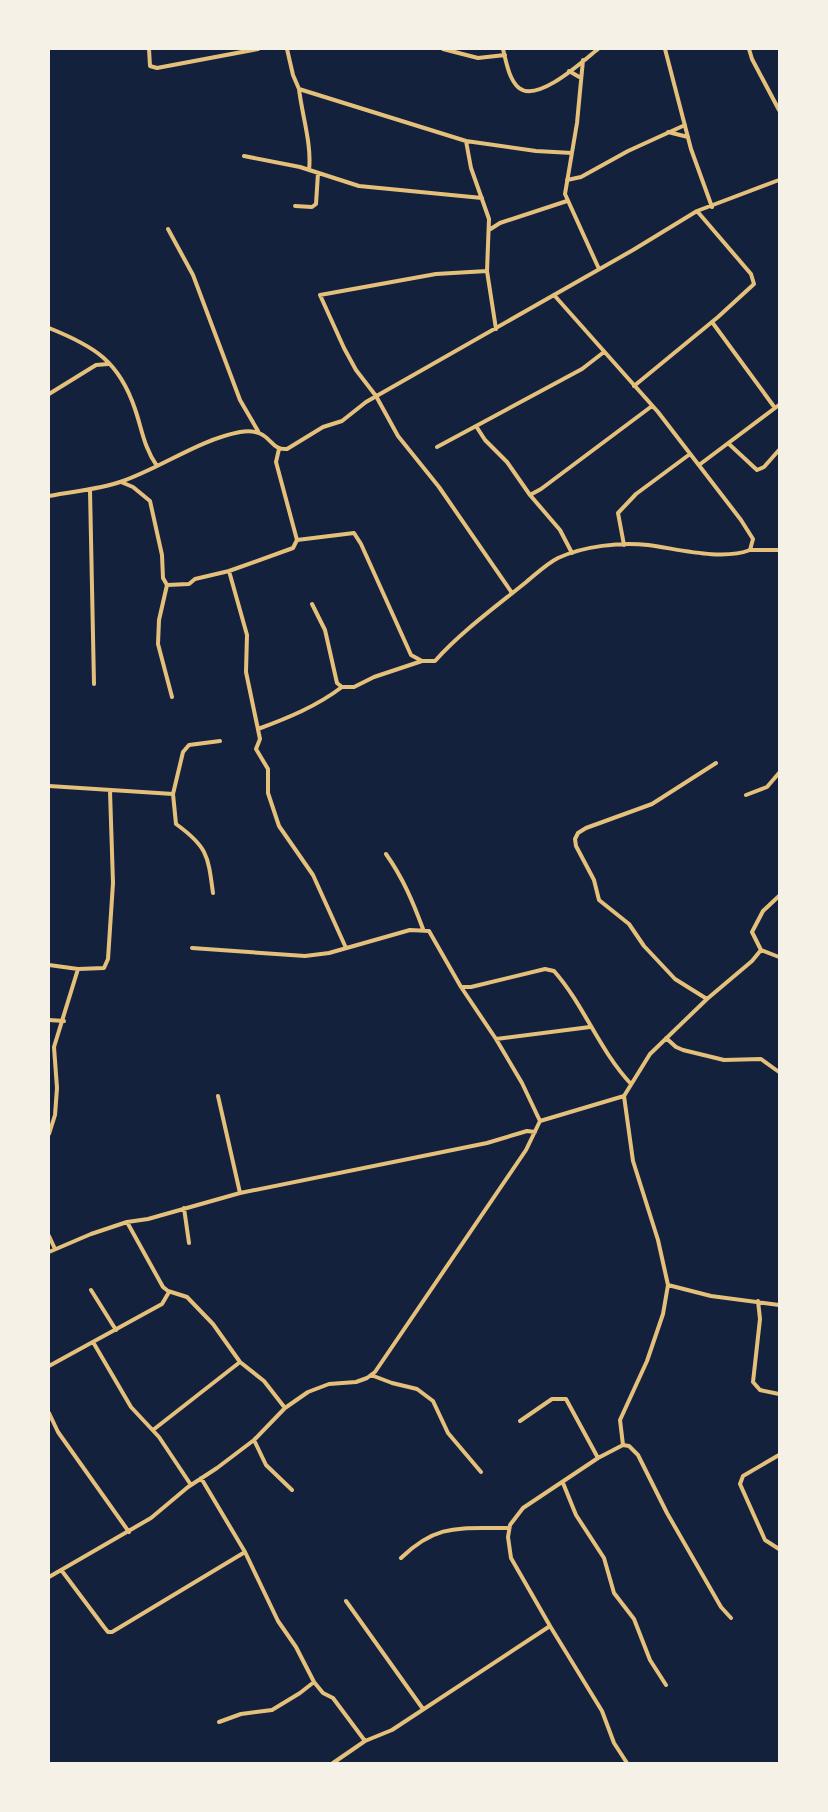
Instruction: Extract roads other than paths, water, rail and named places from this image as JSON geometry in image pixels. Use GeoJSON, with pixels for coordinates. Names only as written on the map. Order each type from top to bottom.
{"type":"FeatureCollection","features":[{"type":"Feature","properties":{"kind":"street"},"geometry":{"type":"LineString","coordinates":[[148,49],[150,66],[157,68],[258,49]]}},
{"type":"Feature","properties":{"kind":"street"},"geometry":{"type":"LineString","coordinates":[[287,49],[293,75],[299,89],[302,120],[309,147],[310,170]]}},
{"type":"Feature","properties":{"kind":"street"},"geometry":{"type":"LineString","coordinates":[[443,49],[478,58],[505,55]]}},
{"type":"Feature","properties":{"kind":"street"},"geometry":{"type":"LineString","coordinates":[[503,49],[514,82],[518,87],[528,92],[542,89],[598,49]]}},
{"type":"Feature","properties":{"kind":"street"},"geometry":{"type":"LineString","coordinates":[[586,49],[589,56]]}},
{"type":"Feature","properties":{"kind":"street"},"geometry":{"type":"LineString","coordinates":[[665,49],[688,137],[712,207]]}},
{"type":"Feature","properties":{"kind":"street"},"geometry":{"type":"LineString","coordinates":[[749,49],[752,59],[779,110]]}},
{"type":"Feature","properties":{"kind":"street"},"geometry":{"type":"LineString","coordinates":[[583,60],[565,194],[599,270]]}},
{"type":"Feature","properties":{"kind":"street"},"geometry":{"type":"LineString","coordinates":[[569,71],[580,78]]}},
{"type":"Feature","properties":{"kind":"street"},"geometry":{"type":"LineString","coordinates":[[299,89],[466,140],[536,151],[572,153]]}},
{"type":"Feature","properties":{"kind":"street"},"geometry":{"type":"LineString","coordinates":[[567,180],[574,179],[685,125]]}},
{"type":"Feature","properties":{"kind":"street"},"geometry":{"type":"LineString","coordinates":[[668,132],[688,137]]}},
{"type":"Feature","properties":{"kind":"street"},"geometry":{"type":"LineString","coordinates":[[466,140],[471,168],[489,219],[486,245],[487,271],[496,329]]}},
{"type":"Feature","properties":{"kind":"street"},"geometry":{"type":"LineString","coordinates":[[244,156],[310,170],[359,186],[482,198]]}},
{"type":"Feature","properties":{"kind":"street"},"geometry":{"type":"LineString","coordinates":[[295,206],[314,206],[318,173]]}},
{"type":"Feature","properties":{"kind":"street"},"geometry":{"type":"LineString","coordinates":[[568,173],[574,179]]}},
{"type":"Feature","properties":{"kind":"street"},"geometry":{"type":"LineString","coordinates":[[168,229],[193,275],[240,400],[258,432],[279,449],[287,449],[323,427],[342,420],[376,396],[599,270],[697,211],[712,207],[779,180]]}},
{"type":"Feature","properties":{"kind":"street"},"geometry":{"type":"LineString","coordinates":[[489,230],[500,222],[567,201]]}},
{"type":"Feature","properties":{"kind":"street"},"geometry":{"type":"LineString","coordinates":[[634,386],[712,322],[754,284],[753,278],[697,211]]}},
{"type":"Feature","properties":{"kind":"street"},"geometry":{"type":"LineString","coordinates":[[489,219],[500,222]]}},
{"type":"Feature","properties":{"kind":"street"},"geometry":{"type":"LineString","coordinates":[[487,271],[436,274],[320,295],[356,370],[376,396],[398,436],[438,487],[512,593]]}},
{"type":"Feature","properties":{"kind":"street"},"geometry":{"type":"LineString","coordinates":[[554,295],[652,406],[741,520],[750,533],[753,542],[760,550]]}},
{"type":"Feature","properties":{"kind":"street"},"geometry":{"type":"LineString","coordinates":[[699,465],[777,406],[712,322]]}},
{"type":"Feature","properties":{"kind":"street"},"geometry":{"type":"LineString","coordinates":[[49,328],[92,348],[108,364],[116,369],[125,384],[135,408],[146,448],[157,466]]}},
{"type":"Feature","properties":{"kind":"street"},"geometry":{"type":"LineString","coordinates":[[437,447],[582,368],[604,352]]}},
{"type":"Feature","properties":{"kind":"street"},"geometry":{"type":"LineString","coordinates":[[49,394],[96,365],[108,364]]}},
{"type":"Feature","properties":{"kind":"street"},"geometry":{"type":"LineString","coordinates":[[530,495],[541,489],[652,406]]}},
{"type":"Feature","properties":{"kind":"street"},"geometry":{"type":"LineString","coordinates":[[476,426],[485,440],[507,462],[530,495],[560,530],[572,553]]}},
{"type":"Feature","properties":{"kind":"street"},"geometry":{"type":"LineString","coordinates":[[49,496],[90,490],[121,482],[207,442],[238,433],[258,432]]}},
{"type":"Feature","properties":{"kind":"street"},"geometry":{"type":"LineString","coordinates":[[729,444],[756,470],[764,467],[779,450]]}},
{"type":"Feature","properties":{"kind":"street"},"geometry":{"type":"LineString","coordinates":[[167,585],[189,584],[195,579],[229,571],[291,550],[297,540],[277,469],[276,457],[279,449]]}},
{"type":"Feature","properties":{"kind":"street"},"geometry":{"type":"LineString","coordinates":[[624,545],[618,513],[636,494],[690,454]]}},
{"type":"Feature","properties":{"kind":"street"},"geometry":{"type":"LineString","coordinates":[[133,477],[133,487]]}},
{"type":"Feature","properties":{"kind":"street"},"geometry":{"type":"LineString","coordinates":[[121,482],[133,487],[150,501],[162,556],[163,578],[167,585],[160,620],[158,644],[172,697]]}},
{"type":"Feature","properties":{"kind":"street"},"geometry":{"type":"LineString","coordinates":[[90,490],[94,684]]}},
{"type":"Feature","properties":{"kind":"street"},"geometry":{"type":"LineString","coordinates":[[297,540],[319,539],[349,532],[355,534],[411,655],[422,661]]}},
{"type":"Feature","properties":{"kind":"street"},"geometry":{"type":"LineString","coordinates":[[750,550],[753,542]]}},
{"type":"Feature","properties":{"kind":"street"},"geometry":{"type":"LineString","coordinates":[[312,604],[325,630],[337,683],[342,687],[354,688],[374,677],[422,661],[436,661],[446,649],[551,562],[589,547],[646,545],[713,554],[750,550],[779,550]]}},
{"type":"Feature","properties":{"kind":"street"},"geometry":{"type":"LineString","coordinates":[[229,571],[246,635],[246,672],[260,739],[256,749],[268,769],[268,793],[279,826],[313,875],[346,948]]}},
{"type":"Feature","properties":{"kind":"street"},"geometry":{"type":"LineString","coordinates":[[258,729],[326,700],[342,687]]}},
{"type":"Feature","properties":{"kind":"street"},"geometry":{"type":"LineString","coordinates":[[213,894],[209,859],[200,844],[176,824],[173,794],[183,752],[189,745],[220,741]]}},
{"type":"Feature","properties":{"kind":"street"},"geometry":{"type":"LineString","coordinates":[[707,1000],[676,979],[644,946],[629,924],[599,900],[594,880],[576,846],[575,839],[578,833],[586,828],[652,804],[716,763]]}},
{"type":"Feature","properties":{"kind":"street"},"geometry":{"type":"LineString","coordinates":[[746,795],[766,786],[779,773]]}},
{"type":"Feature","properties":{"kind":"street"},"geometry":{"type":"LineString","coordinates":[[49,786],[173,794]]}},
{"type":"Feature","properties":{"kind":"street"},"geometry":{"type":"LineString","coordinates":[[49,965],[78,969],[104,968],[108,959],[113,883],[110,791]]}},
{"type":"Feature","properties":{"kind":"street"},"geometry":{"type":"LineString","coordinates":[[386,854],[400,873],[423,930]]}},
{"type":"Feature","properties":{"kind":"street"},"geometry":{"type":"LineString","coordinates":[[779,896],[764,911],[752,932],[762,950],[779,957]]}},
{"type":"Feature","properties":{"kind":"street"},"geometry":{"type":"LineString","coordinates":[[192,948],[298,956],[330,953],[410,930],[430,931],[443,958],[496,1039],[522,1083],[540,1122]]}},
{"type":"Feature","properties":{"kind":"street"},"geometry":{"type":"LineString","coordinates":[[623,1445],[620,1420],[647,1361],[663,1314],[668,1285],[661,1263],[658,1240],[633,1161],[624,1096],[650,1054],[762,950]]}},
{"type":"Feature","properties":{"kind":"street"},"geometry":{"type":"LineString","coordinates":[[49,1134],[56,1115],[57,1088],[54,1071],[54,1047],[64,1021],[78,969]]}},
{"type":"Feature","properties":{"kind":"street"},"geometry":{"type":"LineString","coordinates":[[461,987],[471,988],[548,969],[554,971],[606,1054],[631,1084]]}},
{"type":"Feature","properties":{"kind":"street"},"geometry":{"type":"LineString","coordinates":[[467,996],[471,988]]}},
{"type":"Feature","properties":{"kind":"street"},"geometry":{"type":"LineString","coordinates":[[49,1020],[64,1021]]}},
{"type":"Feature","properties":{"kind":"street"},"geometry":{"type":"LineString","coordinates":[[496,1039],[590,1028]]}},
{"type":"Feature","properties":{"kind":"street"},"geometry":{"type":"LineString","coordinates":[[666,1038],[676,1047],[724,1060],[762,1059],[779,1072]]}},
{"type":"Feature","properties":{"kind":"street"},"geometry":{"type":"LineString","coordinates":[[49,1072],[54,1071]]}},
{"type":"Feature","properties":{"kind":"street"},"geometry":{"type":"LineString","coordinates":[[218,1096],[240,1192]]}},
{"type":"Feature","properties":{"kind":"street"},"geometry":{"type":"LineString","coordinates":[[49,1576],[62,1571],[151,1518],[190,1485],[217,1468],[254,1440],[285,1408],[315,1388],[329,1384],[356,1382],[371,1375],[482,1216],[540,1122],[624,1096]]}},
{"type":"Feature","properties":{"kind":"street"},"geometry":{"type":"LineString","coordinates":[[49,1252],[91,1234],[127,1222],[148,1219],[240,1192],[487,1143],[527,1131],[535,1132]]}},
{"type":"Feature","properties":{"kind":"street"},"geometry":{"type":"LineString","coordinates":[[184,1208],[189,1243]]}},
{"type":"Feature","properties":{"kind":"street"},"geometry":{"type":"LineString","coordinates":[[127,1222],[163,1287],[170,1292],[187,1297],[213,1324],[240,1362],[264,1381],[285,1408]]}},
{"type":"Feature","properties":{"kind":"street"},"geometry":{"type":"LineString","coordinates":[[49,1236],[55,1250]]}},
{"type":"Feature","properties":{"kind":"street"},"geometry":{"type":"LineString","coordinates":[[668,1285],[711,1296],[779,1305]]}},
{"type":"Feature","properties":{"kind":"street"},"geometry":{"type":"LineString","coordinates":[[91,1290],[116,1330]]}},
{"type":"Feature","properties":{"kind":"street"},"geometry":{"type":"LineString","coordinates":[[49,1366],[162,1304],[170,1292]]}},
{"type":"Feature","properties":{"kind":"street"},"geometry":{"type":"LineString","coordinates":[[758,1301],[760,1320],[753,1382],[760,1390],[779,1394]]}},
{"type":"Feature","properties":{"kind":"street"},"geometry":{"type":"LineString","coordinates":[[93,1342],[131,1407],[152,1430],[190,1485]]}},
{"type":"Feature","properties":{"kind":"street"},"geometry":{"type":"LineString","coordinates":[[152,1430],[240,1362]]}},
{"type":"Feature","properties":{"kind":"street"},"geometry":{"type":"LineString","coordinates":[[371,1375],[392,1384],[417,1389],[433,1401],[448,1433],[481,1472]]}},
{"type":"Feature","properties":{"kind":"street"},"geometry":{"type":"LineString","coordinates":[[520,1421],[552,1399],[566,1399],[598,1458]]}},
{"type":"Feature","properties":{"kind":"street"},"geometry":{"type":"LineString","coordinates":[[49,1413],[58,1432],[128,1532]]}},
{"type":"Feature","properties":{"kind":"street"},"geometry":{"type":"LineString","coordinates":[[254,1440],[266,1465],[292,1490]]}},
{"type":"Feature","properties":{"kind":"street"},"geometry":{"type":"LineString","coordinates":[[626,1763],[614,1743],[602,1711],[550,1626],[512,1558],[509,1528],[523,1508],[598,1458],[623,1445],[629,1446],[638,1454],[667,1514],[721,1607],[731,1618]]}},
{"type":"Feature","properties":{"kind":"street"},"geometry":{"type":"LineString","coordinates":[[779,1455],[743,1476],[740,1484],[765,1540],[779,1549]]}},
{"type":"Feature","properties":{"kind":"street"},"geometry":{"type":"LineString","coordinates":[[201,1478],[245,1552],[278,1621],[296,1647],[314,1682],[323,1693],[333,1698],[365,1741]]}},
{"type":"Feature","properties":{"kind":"street"},"geometry":{"type":"LineString","coordinates":[[563,1483],[576,1515],[604,1558],[614,1593],[634,1619],[650,1660],[666,1685]]}},
{"type":"Feature","properties":{"kind":"street"},"geometry":{"type":"LineString","coordinates":[[401,1558],[419,1542],[438,1532],[457,1528],[509,1528]]}},
{"type":"Feature","properties":{"kind":"street"},"geometry":{"type":"LineString","coordinates":[[62,1571],[108,1632],[112,1632],[245,1552]]}},
{"type":"Feature","properties":{"kind":"street"},"geometry":{"type":"LineString","coordinates":[[346,1601],[423,1709]]}},
{"type":"Feature","properties":{"kind":"street"},"geometry":{"type":"LineString","coordinates":[[333,1763],[365,1741],[392,1730],[550,1626]]}},
{"type":"Feature","properties":{"kind":"street"},"geometry":{"type":"LineString","coordinates":[[219,1722],[241,1714],[272,1710],[300,1694],[314,1682]]}}]}
